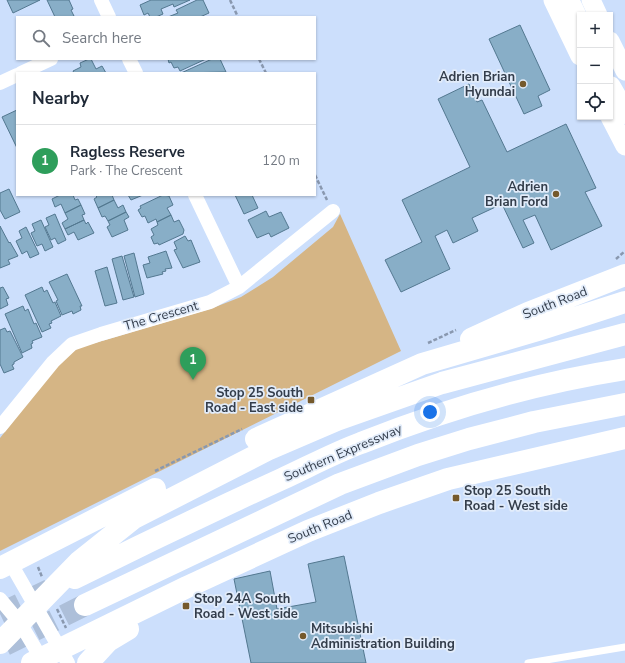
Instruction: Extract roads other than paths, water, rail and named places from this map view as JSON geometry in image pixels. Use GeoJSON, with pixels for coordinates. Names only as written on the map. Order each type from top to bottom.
{"type":"FeatureCollection","features":[{"type":"Feature","properties":{"kind":"highway"},"geometry":{"type":"LineString","coordinates":[[568,0],[577,19]]}},
{"type":"Feature","properties":{"kind":"highway"},"geometry":{"type":"LineString","coordinates":[[613,92],[625,113]]}},
{"type":"Feature","properties":{"kind":"highway"},"geometry":{"type":"LineString","coordinates":[[600,285],[625,267]]}},
{"type":"Feature","properties":{"kind":"highway","name":"South Road"},"geometry":{"type":"LineString","coordinates":[[5,565],[259,437],[422,364],[505,323],[625,275]]}},
{"type":"Feature","properties":{"kind":"highway","name":"South Road"},"geometry":{"type":"LineString","coordinates":[[422,364],[538,330],[625,302]]}},
{"type":"Feature","properties":{"kind":"highway"},"geometry":{"type":"LineString","coordinates":[[0,643],[20,623],[37,597],[113,533],[141,513],[267,450],[337,420],[442,383],[625,334]]}},
{"type":"Feature","properties":{"kind":"highway","name":"Southern Expressway"},"geometry":{"type":"LineString","coordinates":[[75,578],[210,512],[360,443],[432,416],[504,395],[593,374],[625,369]]}},
{"type":"Feature","properties":{"kind":"highway"},"geometry":{"type":"LineString","coordinates":[[85,606],[340,484],[418,455],[469,439],[534,422],[625,404]]}},
{"type":"Feature","properties":{"kind":"highway"},"geometry":{"type":"LineString","coordinates":[[448,479],[473,467],[564,441],[625,428]]}},
{"type":"Feature","properties":{"kind":"highway","name":"South Road"},"geometry":{"type":"LineString","coordinates":[[51,653],[308,531],[379,503],[448,479],[625,438]]}},
{"type":"Feature","properties":{"kind":"highway"},"geometry":{"type":"LineString","coordinates":[[88,663],[108,641],[132,625],[143,608]]}},
{"type":"Feature","properties":{"kind":"main road"},"geometry":{"type":"LineString","coordinates":[[553,0],[577,50]]}},
{"type":"Feature","properties":{"kind":"main road"},"geometry":{"type":"LineString","coordinates":[[590,0],[596,12]]}},
{"type":"Feature","properties":{"kind":"main road"},"geometry":{"type":"LineString","coordinates":[[613,47],[625,71]]}},
{"type":"Feature","properties":{"kind":"main road"},"geometry":{"type":"LineString","coordinates":[[612,120],[625,146]]}},
{"type":"Feature","properties":{"kind":"street"},"geometry":{"type":"LineString","coordinates":[[101,0],[109,16]]}},
{"type":"Feature","properties":{"kind":"street"},"geometry":{"type":"LineString","coordinates":[[23,72],[49,60]]}},
{"type":"Feature","properties":{"kind":"street"},"geometry":{"type":"LineString","coordinates":[[130,60],[136,72]]}},
{"type":"Feature","properties":{"kind":"street"},"geometry":{"type":"LineString","coordinates":[[0,83],[16,75]]}},
{"type":"Feature","properties":{"kind":"street"},"geometry":{"type":"LineString","coordinates":[[195,196],[239,287]]}},
{"type":"Feature","properties":{"kind":"street","name":"The Crescent"},"geometry":{"type":"LineString","coordinates":[[0,427],[53,362],[72,344],[210,302],[239,287],[333,211]]}},
{"type":"Feature","properties":{"kind":"street"},"geometry":{"type":"LineString","coordinates":[[5,565],[37,597],[51,653]]}},
{"type":"Feature","properties":{"kind":"street"},"geometry":{"type":"LineString","coordinates":[[1,601],[20,623],[51,653]]}},
{"type":"Feature","properties":{"kind":"lane"},"geometry":{"type":"LineString","coordinates":[[528,663],[625,646]]}},
{"type":"Feature","properties":{"kind":"tunnel"},"geometry":{"type":"LineString","coordinates":[[0,614],[51,589]]}},
{"type":"Feature","properties":{"kind":"tunnel"},"geometry":{"type":"LineString","coordinates":[[5,645],[85,605]]}},
{"type":"Feature","properties":{"kind":"place","name":"Adrien Brian Hyundai"},"geometry":{"type":"Point","coordinates":[523,84]}},
{"type":"Feature","properties":{"kind":"place","name":"Adrien Brian Ford"},"geometry":{"type":"Point","coordinates":[556,194]}},
{"type":"Feature","properties":{"kind":"place","name":"Ragless Reserve"},"geometry":{"type":"Point","coordinates":[193,380]}},
{"type":"Feature","properties":{"kind":"place","name":"Stop 25 South Road - East side"},"geometry":{"type":"Point","coordinates":[311,400]}},
{"type":"Feature","properties":{"kind":"place","name":"Stop 25 South Road - West side"},"geometry":{"type":"Point","coordinates":[456,498]}},
{"type":"Feature","properties":{"kind":"place","name":"Stop 24A South Road - West side"},"geometry":{"type":"Point","coordinates":[186,606]}},
{"type":"Feature","properties":{"kind":"place","name":"Mitsubishi Administration Building"},"geometry":{"type":"Point","coordinates":[303,636]}}]}
